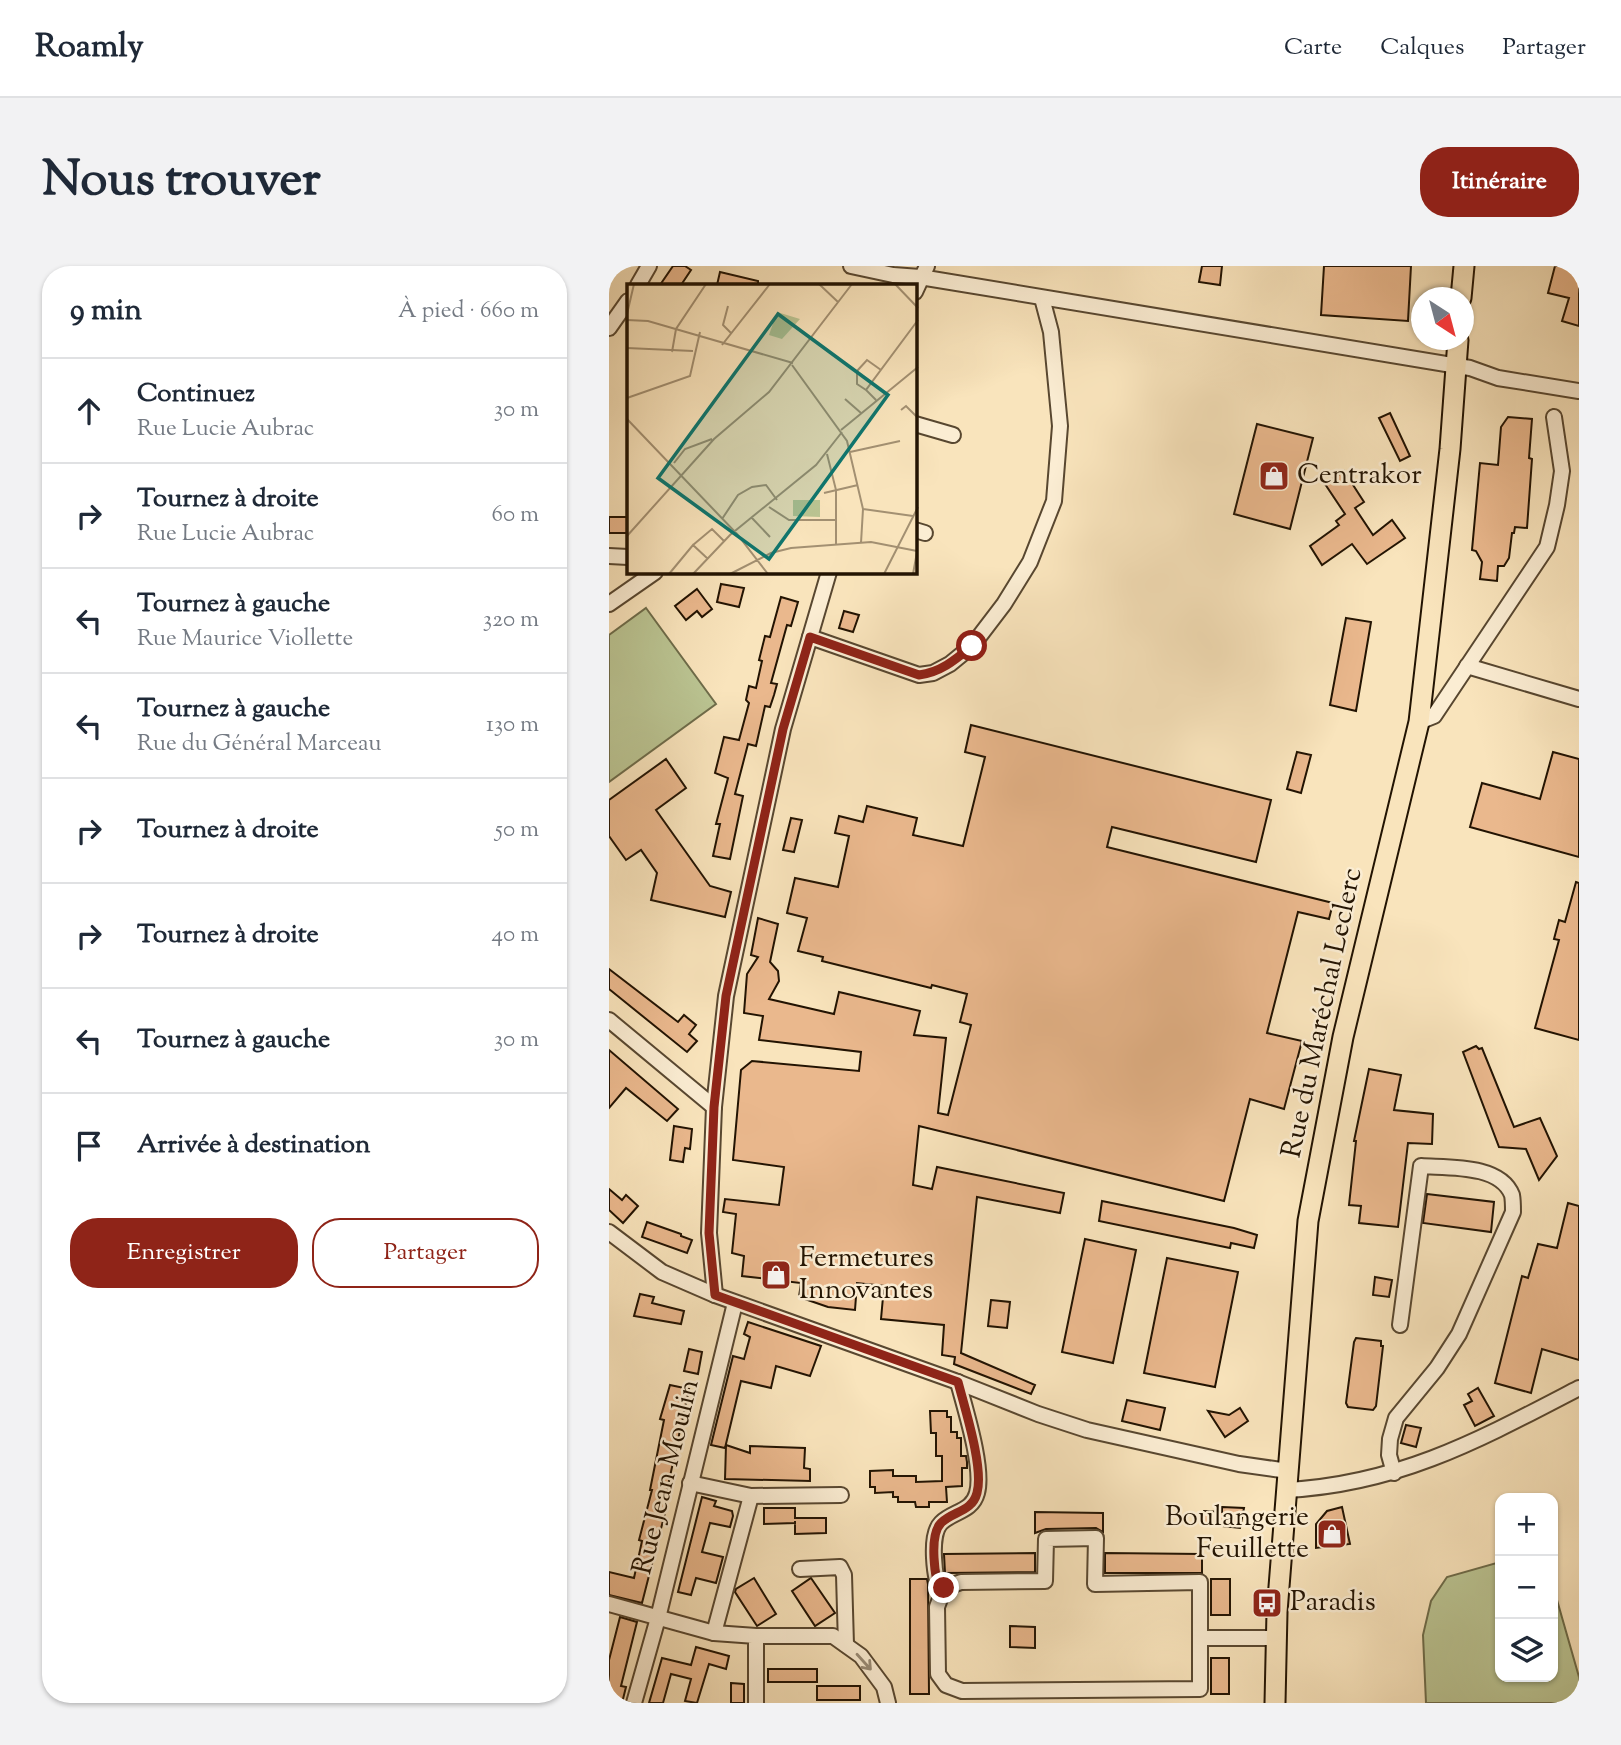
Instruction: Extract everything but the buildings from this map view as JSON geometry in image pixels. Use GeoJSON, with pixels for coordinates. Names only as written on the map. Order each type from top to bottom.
{"type":"FeatureCollection","features":[{"type":"Feature","properties":{"kind":"main road"},"geometry":{"type":"LineString","coordinates":[[1462,287],[1464,266]]}},
{"type":"Feature","properties":{"kind":"main road","name":"Rue du Maréchal Leclerc"},"geometry":{"type":"LineString","coordinates":[[1275,1703],[1276,1638],[1308,1221],[1343,1037],[1419,722],[1450,449],[1457,350]]}},
{"type":"Feature","properties":{"kind":"street"},"geometry":{"type":"LineString","coordinates":[[639,284],[649,266]]}},
{"type":"Feature","properties":{"kind":"street"},"geometry":{"type":"LineString","coordinates":[[851,266],[893,275],[923,272],[1042,298],[1456,365],[1498,378],[1579,391]]}},
{"type":"Feature","properties":{"kind":"street"},"geometry":{"type":"LineString","coordinates":[[810,637],[919,675],[933,673],[950,664],[972,646],[1004,604],[1030,562],[1054,501],[1060,426],[1051,332],[1042,298]]}},
{"type":"Feature","properties":{"kind":"street"},"geometry":{"type":"LineString","coordinates":[[609,328],[627,302]]}},
{"type":"Feature","properties":{"kind":"street"},"geometry":{"type":"LineString","coordinates":[[1419,722],[1433,716],[1547,547],[1562,471],[1554,417]]}},
{"type":"Feature","properties":{"kind":"street"},"geometry":{"type":"LineString","coordinates":[[917,425],[953,435]]}},
{"type":"Feature","properties":{"kind":"street"},"geometry":{"type":"LineString","coordinates":[[609,556],[627,557]]}},
{"type":"Feature","properties":{"kind":"street"},"geometry":{"type":"LineString","coordinates":[[609,604],[652,574]]}},
{"type":"Feature","properties":{"kind":"street"},"geometry":{"type":"LineString","coordinates":[[715,1295],[709,1233],[714,1107],[726,996],[783,729],[828,574]]}},
{"type":"Feature","properties":{"kind":"street"},"geometry":{"type":"LineString","coordinates":[[1467,667],[1579,699]]}},
{"type":"Feature","properties":{"kind":"street"},"geometry":{"type":"LineString","coordinates":[[609,1020],[714,1107]]}},
{"type":"Feature","properties":{"kind":"street"},"geometry":{"type":"LineString","coordinates":[[1394,1473],[1389,1455],[1396,1418],[1437,1368],[1459,1334],[1513,1212],[1512,1196],[1503,1182],[1479,1170],[1421,1166],[1400,1325]]}},
{"type":"Feature","properties":{"kind":"street"},"geometry":{"type":"LineString","coordinates":[[609,1232],[656,1268],[715,1295],[958,1382],[1038,1414],[1087,1430],[1239,1464],[1319,1488],[1394,1473],[1461,1449],[1579,1388]]}},
{"type":"Feature","properties":{"kind":"street","name":"Rue Jean Moulin"},"geometry":{"type":"LineString","coordinates":[[634,1703],[658,1618],[735,1303]]}},
{"type":"Feature","properties":{"kind":"street"},"geometry":{"type":"LineString","coordinates":[[942,1594],[935,1583],[935,1533],[941,1523],[972,1503],[977,1493],[979,1473],[958,1382]]}},
{"type":"Feature","properties":{"kind":"street"},"geometry":{"type":"LineString","coordinates":[[690,1483],[751,1496],[841,1495]]}},
{"type":"Feature","properties":{"kind":"street"},"geometry":{"type":"LineString","coordinates":[[714,1633],[751,1496]]}},
{"type":"Feature","properties":{"kind":"street"},"geometry":{"type":"LineString","coordinates":[[1095,1538],[1095,1584],[1200,1582],[1200,1689],[1043,1697],[962,1691],[946,1685],[938,1674],[937,1607],[942,1594],[944,1588],[961,1582],[1045,1581],[1046,1539],[1095,1538]]}},
{"type":"Feature","properties":{"kind":"street"},"geometry":{"type":"LineString","coordinates":[[800,1569],[839,1567],[844,1575],[846,1646]]}},
{"type":"Feature","properties":{"kind":"street"},"geometry":{"type":"LineString","coordinates":[[609,1604],[714,1633],[833,1636],[861,1656],[884,1686],[888,1703]]}},
{"type":"Feature","properties":{"kind":"street"},"geometry":{"type":"LineString","coordinates":[[756,1636],[756,1703]]}},
{"type":"Feature","properties":{"kind":"street"},"geometry":{"type":"LineString","coordinates":[[1200,1638],[1276,1638]]}},
{"type":"Feature","properties":{"kind":"green space"},"geometry":{"type":"Polygon","coordinates":[[[646,608],[716,704],[609,782],[609,635],[646,608]]]}},
{"type":"Feature","properties":{"kind":"green space"},"geometry":{"type":"Polygon","coordinates":[[[1495,1563],[1495,1682],[1558,1682],[1558,1604],[1579,1677],[1579,1703],[1426,1703],[1423,1635],[1431,1601],[1447,1577],[1495,1563]]]}},
{"type":"Feature","properties":{"kind":"place","name":"Centrakor"},"geometry":{"type":"Point","coordinates":[1274,476]}},
{"type":"Feature","properties":{"kind":"place","name":"Fermetures Innovantes"},"geometry":{"type":"Point","coordinates":[776,1275]}},
{"type":"Feature","properties":{"kind":"place","name":"Boulangerie Feuillette"},"geometry":{"type":"Point","coordinates":[1332,1534]}},
{"type":"Feature","properties":{"kind":"place","name":"Paradis"},"geometry":{"type":"Point","coordinates":[1267,1603]}},
{"type":"Feature","properties":{"kind":"route"},"geometry":{"type":"LineString","coordinates":[[944,1588],[942,1594],[935,1583],[935,1533],[941,1523],[972,1503],[977,1493],[979,1473],[958,1382],[715,1295],[709,1233],[714,1107],[726,996],[783,729],[810,637],[919,675],[933,673],[950,664],[972,646]]}}]}
